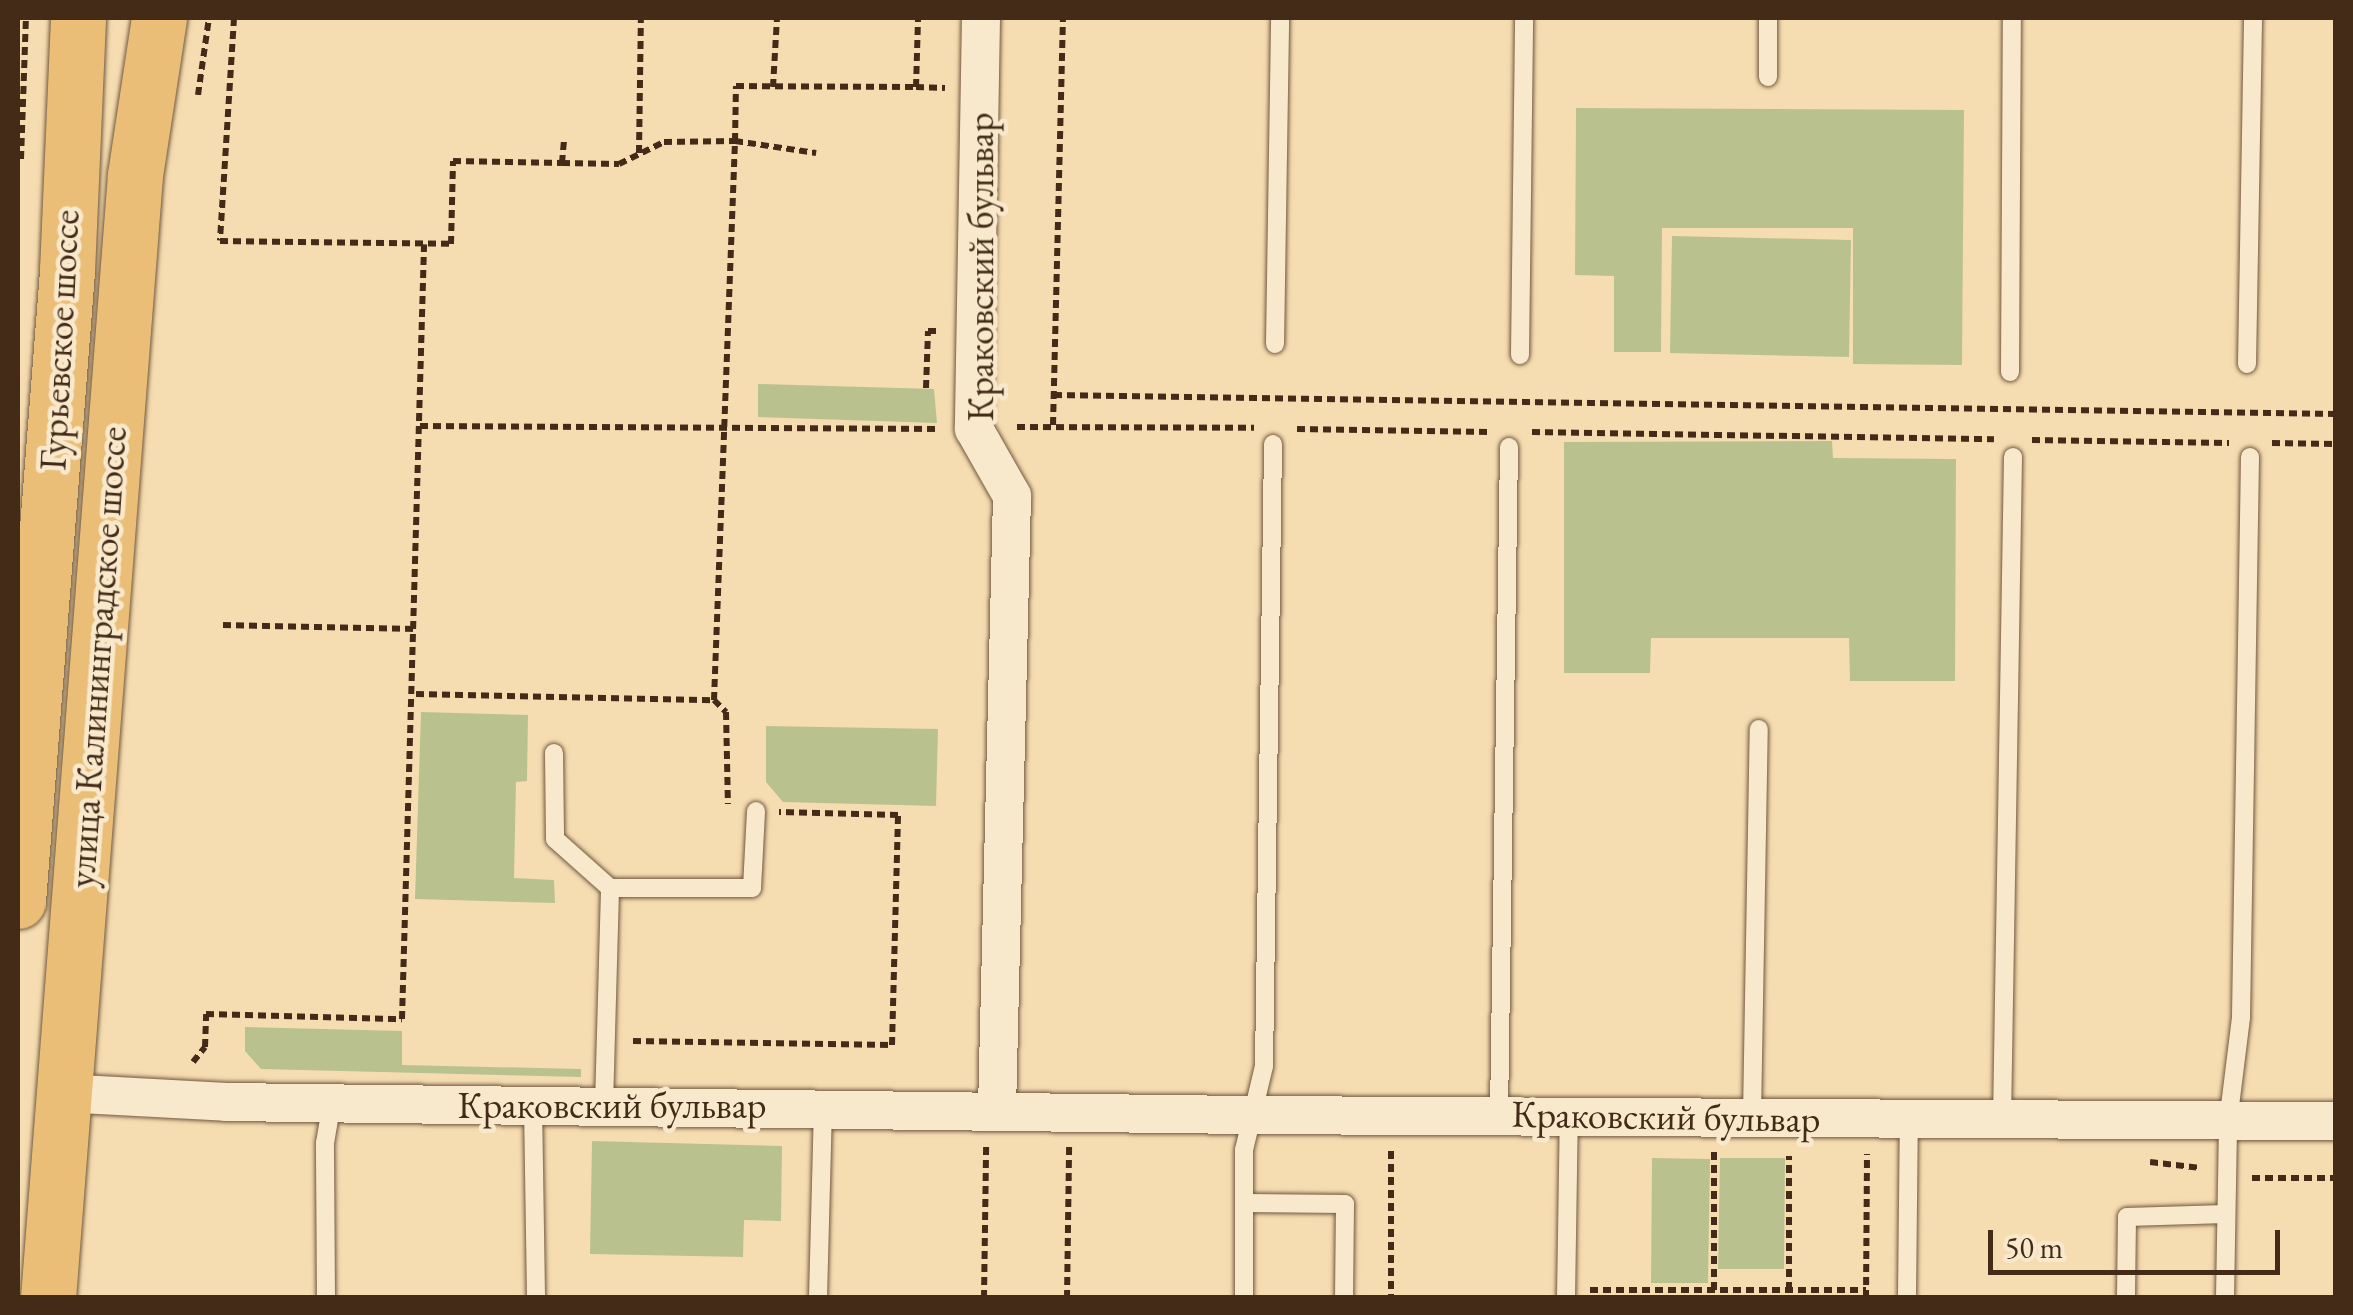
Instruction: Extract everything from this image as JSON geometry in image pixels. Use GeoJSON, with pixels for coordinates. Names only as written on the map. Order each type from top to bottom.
{"type":"FeatureCollection","features":[{"type":"Feature","properties":{"kind":"main road","name":"Гурьевское шоссе"},"geometry":{"type":"LineString","coordinates":[[18,901],[67,271],[78,18]]}},
{"type":"Feature","properties":{"kind":"main road","name":"улица Калининградское шоссе"},"geometry":{"type":"LineString","coordinates":[[48,1298],[134,176],[159,18]]}},
{"type":"Feature","properties":{"kind":"street","name":"Краковский бульвар"},"geometry":{"type":"LineString","coordinates":[[981,18],[974,428],[1012,496],[992,1120]]}},
{"type":"Feature","properties":{"kind":"street","name":"Краковский бульвар"},"geometry":{"type":"LineString","coordinates":[[62,1093],[226,1102],[823,1106],[992,1120],[1252,1114],[1569,1114],[2336,1121]]}},
{"type":"Feature","properties":{"kind":"lane"},"geometry":{"type":"LineString","coordinates":[[1274,344],[1280,18]]}},
{"type":"Feature","properties":{"kind":"lane"},"geometry":{"type":"LineString","coordinates":[[1520,355],[1524,18]]}},
{"type":"Feature","properties":{"kind":"lane"},"geometry":{"type":"LineString","coordinates":[[1768,18],[1768,78]]}},
{"type":"Feature","properties":{"kind":"lane"},"geometry":{"type":"LineString","coordinates":[[2010,372],[2012,18]]}},
{"type":"Feature","properties":{"kind":"lane"},"geometry":{"type":"LineString","coordinates":[[2246,364],[2252,18]]}},
{"type":"Feature","properties":{"kind":"lane"},"geometry":{"type":"LineString","coordinates":[[1244,1298],[1245,1203],[1252,1114],[1264,1066],[1274,444]]}},
{"type":"Feature","properties":{"kind":"lane"},"geometry":{"type":"LineString","coordinates":[[1499,1114],[1509,447]]}},
{"type":"Feature","properties":{"kind":"lane"},"geometry":{"type":"LineString","coordinates":[[2002,1120],[2014,457]]}},
{"type":"Feature","properties":{"kind":"lane"},"geometry":{"type":"LineString","coordinates":[[2225,1298],[2228,1122],[2241,1017],[2250,458]]}},
{"type":"Feature","properties":{"kind":"lane"},"geometry":{"type":"LineString","coordinates":[[1752,1116],[1758,728]]}},
{"type":"Feature","properties":{"kind":"lane"},"geometry":{"type":"LineString","coordinates":[[554,752],[555,839],[610,888],[752,888],[756,811]]}},
{"type":"Feature","properties":{"kind":"lane"},"geometry":{"type":"LineString","coordinates":[[604,1104],[610,888]]}},
{"type":"Feature","properties":{"kind":"lane"},"geometry":{"type":"LineString","coordinates":[[326,1298],[325,1143],[332,1102]]}},
{"type":"Feature","properties":{"kind":"lane"},"geometry":{"type":"LineString","coordinates":[[533,1104],[536,1298]]}},
{"type":"Feature","properties":{"kind":"lane"},"geometry":{"type":"LineString","coordinates":[[818,1298],[823,1106]]}},
{"type":"Feature","properties":{"kind":"lane"},"geometry":{"type":"LineString","coordinates":[[1566,1294],[1569,1114]]}},
{"type":"Feature","properties":{"kind":"lane"},"geometry":{"type":"LineString","coordinates":[[1907,1298],[1909,1120]]}},
{"type":"Feature","properties":{"kind":"lane"},"geometry":{"type":"LineString","coordinates":[[1245,1203],[1344,1204],[1344,1298]]}},
{"type":"Feature","properties":{"kind":"lane"},"geometry":{"type":"LineString","coordinates":[[2126,1298],[2126,1216],[2226,1214]]}},
{"type":"Feature","properties":{"kind":"path"},"geometry":{"type":"LineString","coordinates":[[234,18],[220,240],[451,244],[452,161],[619,164],[664,142],[735,141],[816,152]]}},
{"type":"Feature","properties":{"kind":"path"},"geometry":{"type":"LineString","coordinates":[[639,153],[641,18]]}},
{"type":"Feature","properties":{"kind":"path"},"geometry":{"type":"LineString","coordinates":[[773,87],[777,18]]}},
{"type":"Feature","properties":{"kind":"path"},"geometry":{"type":"LineString","coordinates":[[916,87],[918,18]]}},
{"type":"Feature","properties":{"kind":"path"},"geometry":{"type":"LineString","coordinates":[[1052,426],[1063,18]]}},
{"type":"Feature","properties":{"kind":"path"},"geometry":{"type":"LineString","coordinates":[[714,700],[736,86],[957,89]]}},
{"type":"Feature","properties":{"kind":"path"},"geometry":{"type":"LineString","coordinates":[[562,163],[564,138]]}},
{"type":"Feature","properties":{"kind":"path"},"geometry":{"type":"LineString","coordinates":[[185,1064],[205,1047],[206,1014],[402,1020],[416,694],[424,244]]}},
{"type":"Feature","properties":{"kind":"path"},"geometry":{"type":"LineString","coordinates":[[1054,395],[2336,414]]}},
{"type":"Feature","properties":{"kind":"path"},"geometry":{"type":"LineString","coordinates":[[420,426],[721,429]]}},
{"type":"Feature","properties":{"kind":"path"},"geometry":{"type":"LineString","coordinates":[[223,624],[417,629]]}},
{"type":"Feature","properties":{"kind":"path"},"geometry":{"type":"LineString","coordinates":[[416,694],[714,700],[726,712],[728,810],[898,815],[892,1045],[606,1041]]}},
{"type":"Feature","properties":{"kind":"path"},"geometry":{"type":"LineString","coordinates":[[984,1298],[992,1120]]}},
{"type":"Feature","properties":{"kind":"path"},"geometry":{"type":"LineString","coordinates":[[1067,1298],[1069,1146]]}},
{"type":"Feature","properties":{"kind":"path"},"geometry":{"type":"LineString","coordinates":[[1391,1149],[1392,1298]]}},
{"type":"Feature","properties":{"kind":"path"},"geometry":{"type":"LineString","coordinates":[[1714,1151],[1714,1290]]}},
{"type":"Feature","properties":{"kind":"path"},"geometry":{"type":"LineString","coordinates":[[1789,1152],[1789,1290]]}},
{"type":"Feature","properties":{"kind":"path"},"geometry":{"type":"LineString","coordinates":[[1566,1294],[1714,1290],[1866,1294],[1867,1152]]}},
{"type":"Feature","properties":{"kind":"green space"},"geometry":{"type":"Polygon","coordinates":[[[1576,108],[1964,110],[1962,365],[1853,364],[1853,228],[1662,228],[1661,352],[1614,352],[1614,276],[1575,275],[1576,108]]]}},
{"type":"Feature","properties":{"kind":"green space"},"geometry":{"type":"Polygon","coordinates":[[[1672,236],[1851,240],[1849,357],[1670,353],[1672,236]]]}},
{"type":"Feature","properties":{"kind":"green space"},"geometry":{"type":"Polygon","coordinates":[[[758,384],[934,389],[937,423],[758,417],[758,384]]]}},
{"type":"Feature","properties":{"kind":"green space"},"geometry":{"type":"Polygon","coordinates":[[[1832,441],[1833,458],[1956,459],[1955,681],[1850,681],[1849,638],[1651,638],[1650,673],[1564,673],[1564,442],[1832,441]]]}},
{"type":"Feature","properties":{"kind":"green space"},"geometry":{"type":"Polygon","coordinates":[[[421,712],[528,715],[527,781],[516,782],[514,878],[554,880],[555,903],[415,899],[421,712]]]}},
{"type":"Feature","properties":{"kind":"green space"},"geometry":{"type":"Polygon","coordinates":[[[766,726],[938,729],[936,806],[783,802],[766,782],[766,726]]]}},
{"type":"Feature","properties":{"kind":"green space"},"geometry":{"type":"Polygon","coordinates":[[[245,1027],[402,1031],[402,1065],[581,1069],[581,1077],[261,1069],[245,1051],[245,1027]]]}},
{"type":"Feature","properties":{"kind":"green space"},"geometry":{"type":"Polygon","coordinates":[[[592,1141],[782,1146],[781,1221],[744,1220],[743,1257],[590,1254],[592,1141]]]}},
{"type":"Feature","properties":{"kind":"green space"},"geometry":{"type":"Polygon","coordinates":[[[1652,1158],[1710,1159],[1708,1283],[1651,1283],[1652,1158]]]}},
{"type":"Feature","properties":{"kind":"green space"},"geometry":{"type":"Polygon","coordinates":[[[1720,1158],[1785,1158],[1784,1269],[1718,1269],[1720,1158]]]}}]}
